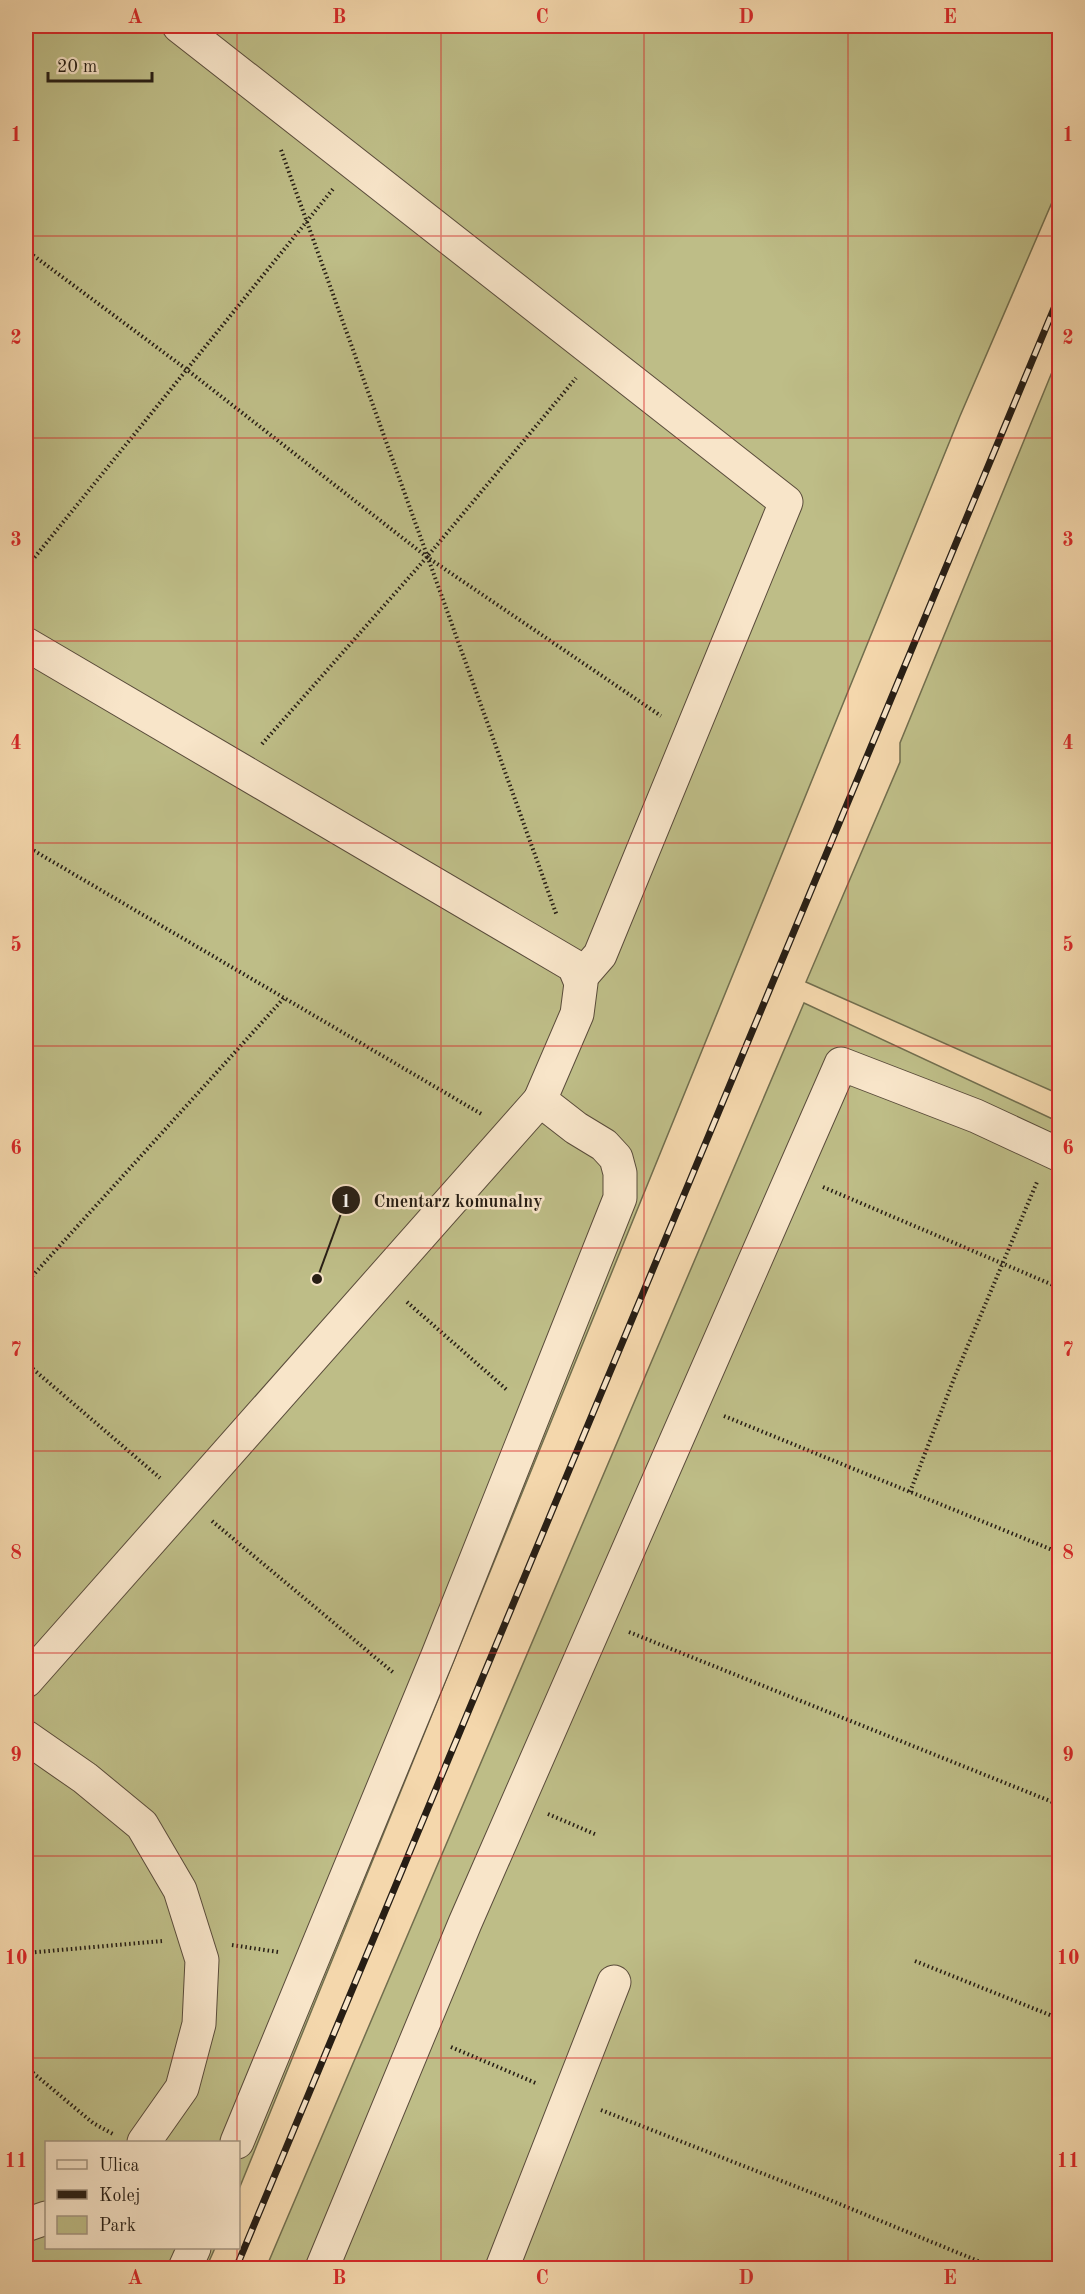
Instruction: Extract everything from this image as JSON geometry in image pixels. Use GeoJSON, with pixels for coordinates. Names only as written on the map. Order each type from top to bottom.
{"type":"FeatureCollection","features":[{"type":"Feature","properties":{"kind":"lane"},"geometry":{"type":"LineString","coordinates":[[179,26],[786,502],[600,954],[580,978]]}},
{"type":"Feature","properties":{"kind":"lane"},"geometry":{"type":"LineString","coordinates":[[26,644],[552,952],[574,966],[581,983],[577,1014],[540,1100],[26,1681]]}},
{"type":"Feature","properties":{"kind":"lane"},"geometry":{"type":"LineString","coordinates":[[322,2268],[465,1923],[842,1064],[976,1116],[1054,1153]]}},
{"type":"Feature","properties":{"kind":"lane"},"geometry":{"type":"LineString","coordinates":[[237,2141],[421,1695],[620,1198],[620,1173],[616,1158],[604,1145],[576,1128],[540,1100]]}},
{"type":"Feature","properties":{"kind":"lane"},"geometry":{"type":"LineString","coordinates":[[26,1737],[85,1778],[142,1825],[180,1890],[202,1960],[199,2024],[182,2088],[132,2140]]}},
{"type":"Feature","properties":{"kind":"lane"},"geometry":{"type":"LineString","coordinates":[[502,2268],[614,1982]]}},
{"type":"Feature","properties":{"kind":"lane"},"geometry":{"type":"LineString","coordinates":[[26,2225],[45,2218]]}},
{"type":"Feature","properties":{"kind":"lane"},"geometry":{"type":"LineString","coordinates":[[185,2268],[193,2249]]}},
{"type":"Feature","properties":{"kind":"path"},"geometry":{"type":"LineString","coordinates":[[279,144],[560,922]]}},
{"type":"Feature","properties":{"kind":"path"},"geometry":{"type":"LineString","coordinates":[[26,568],[306,221],[354,165]]}},
{"type":"Feature","properties":{"kind":"path"},"geometry":{"type":"LineString","coordinates":[[26,250],[186,369],[427,557],[689,736]]}},
{"type":"Feature","properties":{"kind":"path"},"geometry":{"type":"LineString","coordinates":[[240,769],[427,557],[596,354]]}},
{"type":"Feature","properties":{"kind":"path"},"geometry":{"type":"LineString","coordinates":[[26,846],[512,1132]]}},
{"type":"Feature","properties":{"kind":"path"},"geometry":{"type":"LineString","coordinates":[[26,1283],[284,998]]}},
{"type":"Feature","properties":{"kind":"path"},"geometry":{"type":"LineString","coordinates":[[910,1492],[1003,1264],[1054,1153]]}},
{"type":"Feature","properties":{"kind":"path"},"geometry":{"type":"LineString","coordinates":[[793,1175],[1059,1288]]}},
{"type":"Feature","properties":{"kind":"path"},"geometry":{"type":"LineString","coordinates":[[26,1272],[31,1277]]}},
{"type":"Feature","properties":{"kind":"path"},"geometry":{"type":"LineString","coordinates":[[381,1280],[534,1414]]}},
{"type":"Feature","properties":{"kind":"path"},"geometry":{"type":"LineString","coordinates":[[26,1363],[186,1500],[421,1695]]}},
{"type":"Feature","properties":{"kind":"path"},"geometry":{"type":"LineString","coordinates":[[1053,1420],[1059,1402]]}},
{"type":"Feature","properties":{"kind":"path"},"geometry":{"type":"LineString","coordinates":[[693,1404],[1059,1553]]}},
{"type":"Feature","properties":{"kind":"path"},"geometry":{"type":"LineString","coordinates":[[598,1619],[1059,1805]]}},
{"type":"Feature","properties":{"kind":"path"},"geometry":{"type":"LineString","coordinates":[[518,1801],[597,1835]]}},
{"type":"Feature","properties":{"kind":"path"},"geometry":{"type":"LineString","coordinates":[[915,1961],[1059,2019]]}},
{"type":"Feature","properties":{"kind":"path"},"geometry":{"type":"LineString","coordinates":[[419,2033],[569,2097],[995,2268]]}},
{"type":"Feature","properties":{"kind":"path"},"geometry":{"type":"LineString","coordinates":[[26,2067],[93,2123],[132,2140]]}},
{"type":"Feature","properties":{"kind":"green space"},"geometry":{"type":"Polygon","coordinates":[[[26,26],[484,26],[517,28],[519,26],[1059,26],[1059,186],[960,416],[240,2187],[240,2141],[45,2141],[45,2249],[215,2249],[206,2268],[26,2268],[26,26]]]}},
{"type":"Feature","properties":{"kind":"green space"},"geometry":{"type":"Polygon","coordinates":[[[1059,355],[1059,1094],[806,982],[900,762],[900,743],[1059,355]]]}},
{"type":"Feature","properties":{"kind":"green space"},"geometry":{"type":"Polygon","coordinates":[[[804,1003],[1059,1122],[1059,2268],[266,2268],[804,1003]]]}},
{"type":"Feature","properties":{"kind":"railway"},"geometry":{"type":"LineString","coordinates":[[236,2268],[1060,294]]}},
{"type":"Feature","properties":{"kind":"place","name":"Cmentarz komunalny"},"geometry":{"type":"Point","coordinates":[317,1279]}}]}
